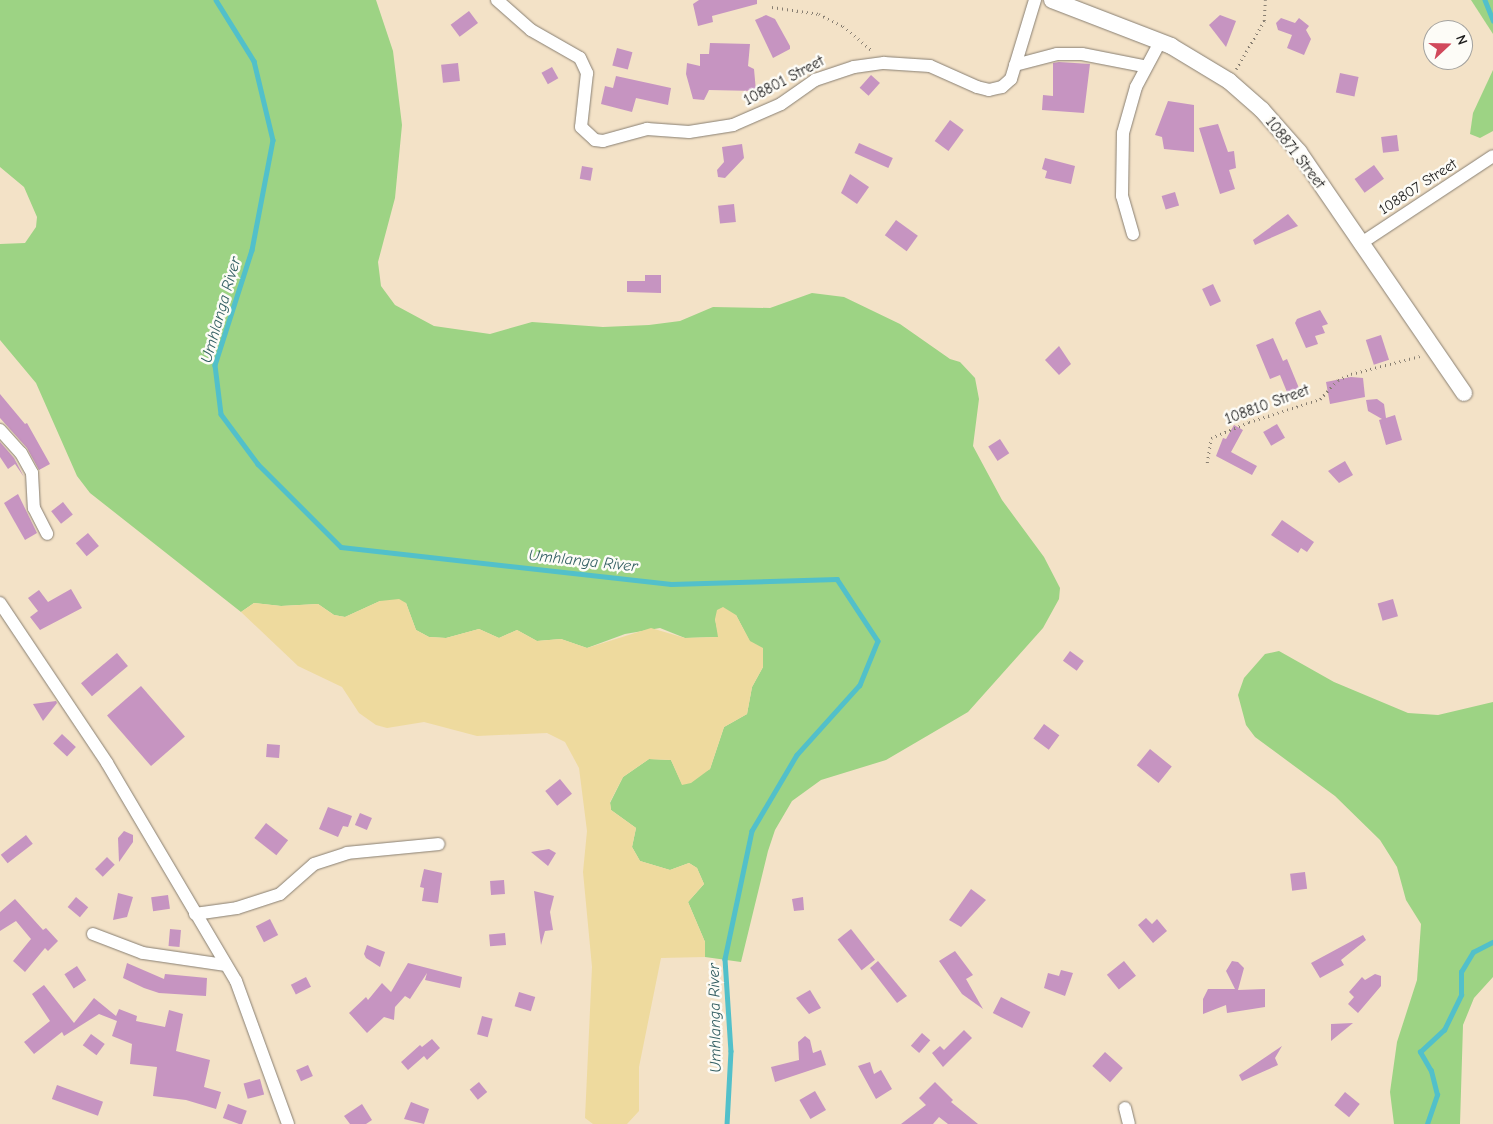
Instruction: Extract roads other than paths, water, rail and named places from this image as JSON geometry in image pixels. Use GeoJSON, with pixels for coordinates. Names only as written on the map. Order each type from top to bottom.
{"type":"FeatureCollection","features":[{"type":"Feature","properties":{"kind":"street","name":"108801 Street"},"geometry":{"type":"LineString","coordinates":[[497,0],[531,30],[572,52],[585,65],[586,80],[581,127],[594,140],[611,140],[647,129],[689,132],[733,125],[781,104],[815,80],[833,72],[884,63],[942,69],[989,90],[1006,84],[1015,65],[1035,0]]}},
{"type":"Feature","properties":{"kind":"street","name":"108871 Street"},"geometry":{"type":"LineString","coordinates":[[1052,0],[1160,42],[1229,81],[1262,110],[1299,152],[1360,244],[1464,393]]}},
{"type":"Feature","properties":{"kind":"street"},"geometry":{"type":"LineString","coordinates":[[1133,234],[1122,196],[1120,171],[1124,133],[1144,66],[1160,42]]}},
{"type":"Feature","properties":{"kind":"street"},"geometry":{"type":"LineString","coordinates":[[1015,65],[1057,54],[1082,54],[1144,66]]}},
{"type":"Feature","properties":{"kind":"street","name":"108807 Street"},"geometry":{"type":"LineString","coordinates":[[1360,244],[1493,156]]}},
{"type":"Feature","properties":{"kind":"street"},"geometry":{"type":"LineString","coordinates":[[0,430],[21,453],[32,473],[34,508],[46,534]]}},
{"type":"Feature","properties":{"kind":"street"},"geometry":{"type":"LineString","coordinates":[[0,603],[107,763],[225,965],[244,1002],[253,1035],[288,1124]]}},
{"type":"Feature","properties":{"kind":"street"},"geometry":{"type":"LineString","coordinates":[[195,914],[237,908],[280,894],[314,864],[347,853],[438,844]]}},
{"type":"Feature","properties":{"kind":"street"},"geometry":{"type":"LineString","coordinates":[[93,934],[143,953],[225,965]]}},
{"type":"Feature","properties":{"kind":"street"},"geometry":{"type":"LineString","coordinates":[[1125,1108],[1129,1124]]}},
{"type":"Feature","properties":{"kind":"waterway","name":"Umhlanga River"},"geometry":{"type":"LineString","coordinates":[[216,0],[254,61],[273,140],[252,250],[215,365],[221,414],[258,464],[341,547],[671,584],[837,579],[878,641],[860,685],[797,755],[752,831],[725,959],[731,1051],[727,1124]]}},
{"type":"Feature","properties":{"kind":"waterway"},"geometry":{"type":"LineString","coordinates":[[1485,0],[1493,20]]}},
{"type":"Feature","properties":{"kind":"waterway"},"geometry":{"type":"LineString","coordinates":[[1427,1124],[1437,1095],[1431,1071],[1420,1052],[1444,1030],[1461,995],[1461,972],[1473,952],[1493,942]]}}]}
